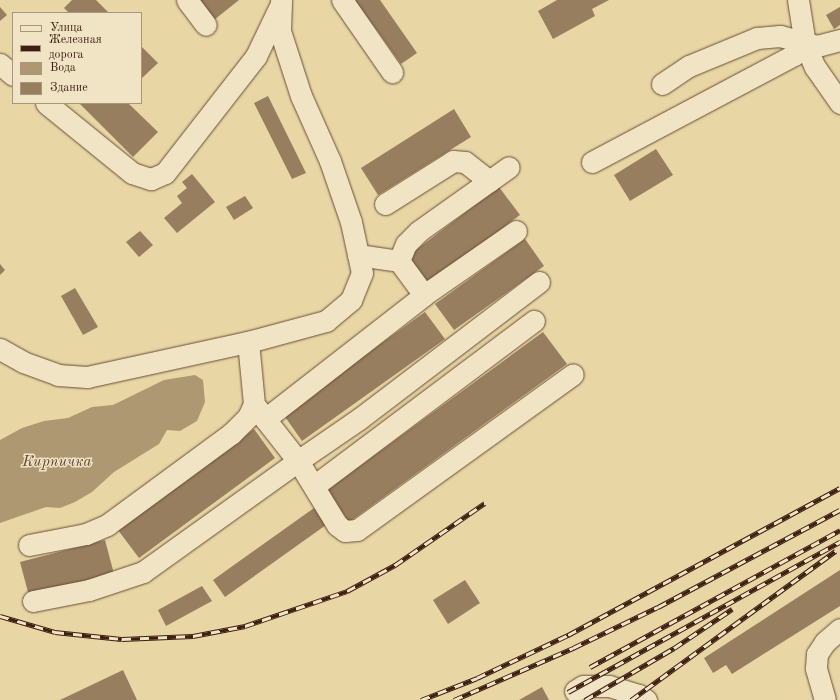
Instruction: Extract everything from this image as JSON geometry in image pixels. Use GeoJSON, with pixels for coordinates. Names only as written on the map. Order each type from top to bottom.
{"type":"FeatureCollection","features":[{"type":"Feature","properties":{"kind":"street"},"geometry":{"type":"LineString","coordinates":[[187,0],[206,25]]}},
{"type":"Feature","properties":{"kind":"street"},"geometry":{"type":"LineString","coordinates":[[342,0],[392,72]]}},
{"type":"Feature","properties":{"kind":"street"},"geometry":{"type":"LineString","coordinates":[[798,0],[805,44],[815,67],[840,103]]}},
{"type":"Feature","properties":{"kind":"street"},"geometry":{"type":"LineString","coordinates":[[47,104],[132,174],[151,180],[165,173],[256,56],[280,3]]}},
{"type":"Feature","properties":{"kind":"street"},"geometry":{"type":"LineString","coordinates":[[0,349],[23,362],[58,376],[87,377],[248,342],[326,321],[350,300],[362,273],[351,222],[330,161],[301,96],[280,31],[280,3]]}},
{"type":"Feature","properties":{"kind":"street"},"geometry":{"type":"LineString","coordinates":[[662,84],[689,66],[757,38],[780,36],[805,44],[826,46],[840,40]]}},
{"type":"Feature","properties":{"kind":"street"},"geometry":{"type":"LineString","coordinates":[[592,162],[794,55],[805,44]]}},
{"type":"Feature","properties":{"kind":"street"},"geometry":{"type":"LineString","coordinates":[[0,64],[12,74]]}},
{"type":"Feature","properties":{"kind":"street"},"geometry":{"type":"LineString","coordinates":[[385,204],[453,161],[465,162],[489,181]]}},
{"type":"Feature","properties":{"kind":"street"},"geometry":{"type":"LineString","coordinates":[[399,261],[406,244],[419,231],[509,167]]}},
{"type":"Feature","properties":{"kind":"street"},"geometry":{"type":"LineString","coordinates":[[29,545],[86,534],[107,525],[231,434],[248,417],[260,411],[516,231]]}},
{"type":"Feature","properties":{"kind":"street"},"geometry":{"type":"LineString","coordinates":[[358,254],[399,261],[424,295]]}},
{"type":"Feature","properties":{"kind":"street"},"geometry":{"type":"LineString","coordinates":[[34,601],[89,590],[130,578],[160,562],[298,461],[360,419],[539,282]]}},
{"type":"Feature","properties":{"kind":"street"},"geometry":{"type":"LineString","coordinates":[[314,486],[534,321]]}},
{"type":"Feature","properties":{"kind":"street"},"geometry":{"type":"LineString","coordinates":[[248,342],[260,411],[298,461],[337,525],[345,531],[357,530],[573,374]]}},
{"type":"Feature","properties":{"kind":"street"},"geometry":{"type":"LineString","coordinates":[[825,700],[816,668],[817,654],[825,642],[840,629]]}},
{"type":"Feature","properties":{"kind":"street"},"geometry":{"type":"LineString","coordinates":[[575,691],[583,686],[609,686],[639,695],[646,700]]}},
{"type":"Feature","properties":{"kind":"water","name":"Кирпичка"},"geometry":{"type":"Polygon","coordinates":[[[195,375],[203,380],[205,402],[197,421],[180,431],[167,430],[159,444],[114,472],[92,492],[75,502],[60,508],[46,507],[0,523],[0,440],[22,428],[44,421],[68,418],[92,407],[113,405],[164,380],[195,375]]]}},
{"type":"Feature","properties":{"kind":"building"},"geometry":{"type":"Polygon","coordinates":[[[72,0],[96,0],[108,12],[68,12],[64,8],[72,0]]]}},
{"type":"Feature","properties":{"kind":"building"},"geometry":{"type":"Polygon","coordinates":[[[199,0],[239,0],[214,20],[199,0]]]}},
{"type":"Feature","properties":{"kind":"building"},"geometry":{"type":"Polygon","coordinates":[[[355,0],[380,0],[417,53],[401,64],[355,0]]]}},
{"type":"Feature","properties":{"kind":"building"},"geometry":{"type":"Polygon","coordinates":[[[557,0],[609,0],[592,9],[595,16],[553,39],[538,11],[557,0]]]}},
{"type":"Feature","properties":{"kind":"building"},"geometry":{"type":"Polygon","coordinates":[[[0,7],[7,15],[0,21],[0,7]]]}},
{"type":"Feature","properties":{"kind":"building"},"geometry":{"type":"Polygon","coordinates":[[[840,7],[840,25],[834,29],[826,15],[840,7]]]}},
{"type":"Feature","properties":{"kind":"building"},"geometry":{"type":"Polygon","coordinates":[[[142,47],[158,63],[142,78],[142,47]]]}},
{"type":"Feature","properties":{"kind":"building"},"geometry":{"type":"Polygon","coordinates":[[[268,96],[306,173],[292,179],[254,103],[268,96]]]}},
{"type":"Feature","properties":{"kind":"building"},"geometry":{"type":"Polygon","coordinates":[[[80,104],[129,104],[158,132],[133,157],[80,104]]]}},
{"type":"Feature","properties":{"kind":"building"},"geometry":{"type":"Polygon","coordinates":[[[454,109],[471,137],[378,195],[361,168],[454,109]]]}},
{"type":"Feature","properties":{"kind":"building"},"geometry":{"type":"Polygon","coordinates":[[[656,149],[673,175],[630,201],[614,175],[656,149]]]}},
{"type":"Feature","properties":{"kind":"building"},"geometry":{"type":"Polygon","coordinates":[[[192,174],[215,202],[177,233],[164,218],[182,203],[177,196],[187,188],[182,182],[192,174]]]}},
{"type":"Feature","properties":{"kind":"building"},"geometry":{"type":"Polygon","coordinates":[[[499,187],[520,215],[429,283],[408,256],[499,187]]]}},
{"type":"Feature","properties":{"kind":"building"},"geometry":{"type":"Polygon","coordinates":[[[245,196],[253,208],[234,220],[226,207],[245,196]]]}},
{"type":"Feature","properties":{"kind":"building"},"geometry":{"type":"Polygon","coordinates":[[[140,231],[153,245],[139,257],[126,242],[140,231]]]}},
{"type":"Feature","properties":{"kind":"building"},"geometry":{"type":"Polygon","coordinates":[[[525,239],[544,266],[454,330],[435,304],[525,239]]]}},
{"type":"Feature","properties":{"kind":"building"},"geometry":{"type":"Polygon","coordinates":[[[0,264],[5,270],[0,275],[0,264]]]}},
{"type":"Feature","properties":{"kind":"building"},"geometry":{"type":"Polygon","coordinates":[[[75,288],[98,327],[83,335],[61,296],[75,288]]]}},
{"type":"Feature","properties":{"kind":"building"},"geometry":{"type":"Polygon","coordinates":[[[425,312],[445,339],[302,441],[283,414],[425,312]]]}},
{"type":"Feature","properties":{"kind":"building"},"geometry":{"type":"Polygon","coordinates":[[[543,332],[567,364],[349,522],[327,490],[543,332]]]}},
{"type":"Feature","properties":{"kind":"building"},"geometry":{"type":"Polygon","coordinates":[[[254,429],[275,458],[139,558],[118,530],[254,429]]]}},
{"type":"Feature","properties":{"kind":"building"},"geometry":{"type":"Polygon","coordinates":[[[314,508],[326,525],[225,597],[213,580],[314,508]]]}},
{"type":"Feature","properties":{"kind":"building"},"geometry":{"type":"Polygon","coordinates":[[[105,540],[114,574],[29,596],[20,562],[105,540]]]}},
{"type":"Feature","properties":{"kind":"building"},"geometry":{"type":"Polygon","coordinates":[[[840,570],[840,606],[732,674],[726,665],[713,673],[704,658],[840,570]]]}},
{"type":"Feature","properties":{"kind":"building"},"geometry":{"type":"Polygon","coordinates":[[[465,580],[480,603],[448,624],[433,600],[465,580]]]}},
{"type":"Feature","properties":{"kind":"building"},"geometry":{"type":"Polygon","coordinates":[[[202,586],[212,601],[166,626],[158,610],[202,586]]]}},
{"type":"Feature","properties":{"kind":"building"},"geometry":{"type":"Polygon","coordinates":[[[123,670],[137,700],[60,700],[123,670]]]}},
{"type":"Feature","properties":{"kind":"building"},"geometry":{"type":"Polygon","coordinates":[[[542,687],[549,700],[519,700],[542,687]]]}},
{"type":"Feature","properties":{"kind":"railway"},"geometry":{"type":"LineString","coordinates":[[421,700],[477,678],[568,635],[840,488]]}},
{"type":"Feature","properties":{"kind":"railway"},"geometry":{"type":"LineString","coordinates":[[0,616],[55,632],[122,639],[193,636],[245,626],[347,591],[395,565],[485,503]]}},
{"type":"Feature","properties":{"kind":"railway"},"geometry":{"type":"LineString","coordinates":[[454,700],[573,648],[658,607],[840,510]]}},
{"type":"Feature","properties":{"kind":"railway"},"geometry":{"type":"LineString","coordinates":[[590,667],[840,530]]}},
{"type":"Feature","properties":{"kind":"railway"},"geometry":{"type":"LineString","coordinates":[[568,692],[840,542]]}},
{"type":"Feature","properties":{"kind":"railway"},"geometry":{"type":"LineString","coordinates":[[631,700],[835,551]]}},
{"type":"Feature","properties":{"kind":"railway"},"geometry":{"type":"LineString","coordinates":[[585,700],[674,648],[732,609]]}}]}
